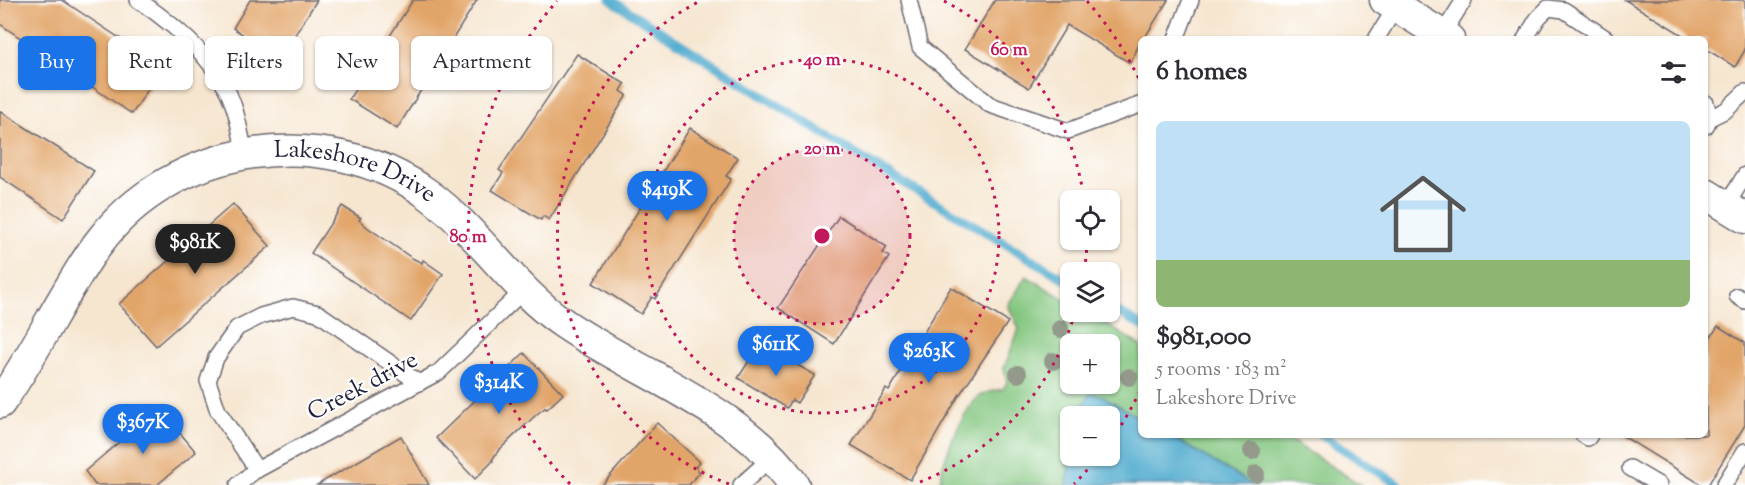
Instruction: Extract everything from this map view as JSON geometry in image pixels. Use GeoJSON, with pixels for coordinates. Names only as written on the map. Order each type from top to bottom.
{"type":"FeatureCollection","features":[{"type":"Feature","properties":{"kind":"street"},"geometry":{"type":"LineString","coordinates":[[1391,3],[1443,36]]}},
{"type":"Feature","properties":{"kind":"street","name":"Lakeshore Drive"},"geometry":{"type":"LineString","coordinates":[[0,404],[98,244],[125,213],[156,189],[203,166],[245,153],[269,149],[326,153],[369,165],[400,178],[445,207],[525,289],[563,323],[751,438],[772,458],[794,485]]}},
{"type":"Feature","properties":{"kind":"lane"},"geometry":{"type":"LineString","coordinates":[[138,0],[155,12],[219,75],[234,106],[245,153]]}},
{"type":"Feature","properties":{"kind":"lane"},"geometry":{"type":"LineString","coordinates":[[909,0],[920,47],[990,105],[1068,131],[1138,105]]}},
{"type":"Feature","properties":{"kind":"lane"},"geometry":{"type":"LineString","coordinates":[[1177,36],[1191,0]]}},
{"type":"Feature","properties":{"kind":"lane"},"geometry":{"type":"LineString","coordinates":[[1446,36],[1464,0]]}},
{"type":"Feature","properties":{"kind":"lane"},"geometry":{"type":"LineString","coordinates":[[1377,36],[1391,3]]}},
{"type":"Feature","properties":{"kind":"lane"},"geometry":{"type":"LineString","coordinates":[[1527,36],[1546,4],[1564,10],[1603,36]]}},
{"type":"Feature","properties":{"kind":"lane"},"geometry":{"type":"LineString","coordinates":[[1708,116],[1726,110],[1745,92]]}},
{"type":"Feature","properties":{"kind":"lane"},"geometry":{"type":"LineString","coordinates":[[1719,207],[1745,175]]}},
{"type":"Feature","properties":{"kind":"lane","name":"Creek drive"},"geometry":{"type":"LineString","coordinates":[[238,485],[257,470],[439,372],[525,289]]}},
{"type":"Feature","properties":{"kind":"lane"},"geometry":{"type":"LineString","coordinates":[[257,470],[218,411],[208,381],[216,358],[237,328],[261,316],[293,307],[318,313],[419,383]]}},
{"type":"Feature","properties":{"kind":"lane"},"geometry":{"type":"LineString","coordinates":[[1724,485],[1745,451]]}},
{"type":"Feature","properties":{"kind":"lane"},"geometry":{"type":"LineString","coordinates":[[741,485],[772,458]]}},
{"type":"Feature","properties":{"kind":"lane"},"geometry":{"type":"LineString","coordinates":[[1630,468],[1659,485]]}},
{"type":"Feature","properties":{"kind":"green space"},"geometry":{"type":"Polygon","coordinates":[[[1026,276],[1060,296],[1060,322],[1102,322],[1138,344],[1138,417],[1103,396],[1083,403],[1082,406],[1060,406],[1060,466],[1068,466],[1067,485],[940,485],[948,451],[960,424],[973,402],[980,396],[1003,389],[1007,382],[1004,368],[1019,329],[1008,305],[1026,276]]]}},
{"type":"Feature","properties":{"kind":"green space"},"geometry":{"type":"Polygon","coordinates":[[[1174,438],[1287,438],[1361,485],[1253,485],[1174,438]]]}},
{"type":"Feature","properties":{"kind":"water"},"geometry":{"type":"Polygon","coordinates":[[[1090,394],[1103,396],[1120,406],[1084,406],[1090,394]]]}},
{"type":"Feature","properties":{"kind":"water"},"geometry":{"type":"Polygon","coordinates":[[[1120,406],[1138,417],[1138,438],[1174,438],[1253,485],[1067,485],[1069,466],[1120,466],[1120,406]]]}},
{"type":"Feature","properties":{"kind":"building"},"geometry":{"type":"Polygon","coordinates":[[[0,0],[62,0],[116,36],[108,36],[108,90],[148,90],[132,114],[96,89],[96,36],[18,36],[0,24],[0,0]]]}},
{"type":"Feature","properties":{"kind":"building"},"geometry":{"type":"Polygon","coordinates":[[[250,0],[317,0],[294,36],[245,36],[233,28],[250,0]]]}},
{"type":"Feature","properties":{"kind":"building"},"geometry":{"type":"Polygon","coordinates":[[[413,0],[477,0],[455,36],[411,36],[411,90],[421,90],[397,129],[349,99],[355,90],[399,90],[399,36],[390,36],[413,0]]]}},
{"type":"Feature","properties":{"kind":"building"},"geometry":{"type":"Polygon","coordinates":[[[995,0],[1168,0],[1146,36],[1138,36],[1138,47],[1130,63],[1067,25],[1029,88],[965,49],[995,0]]]}},
{"type":"Feature","properties":{"kind":"building"},"geometry":{"type":"Polygon","coordinates":[[[1625,0],[1745,0],[1745,50],[1735,67],[1708,50],[1708,36],[1684,36],[1625,0]]]}},
{"type":"Feature","properties":{"kind":"building"},"geometry":{"type":"Polygon","coordinates":[[[577,54],[625,84],[621,91],[627,95],[549,220],[543,216],[541,220],[492,190],[503,173],[499,170],[577,54]]]}},
{"type":"Feature","properties":{"kind":"building"},"geometry":{"type":"Polygon","coordinates":[[[0,111],[94,171],[63,219],[0,177],[0,111]]]}},
{"type":"Feature","properties":{"kind":"building"},"geometry":{"type":"Polygon","coordinates":[[[690,128],[738,158],[726,176],[731,179],[655,299],[652,297],[641,314],[593,283],[690,128]]]}},
{"type":"Feature","properties":{"kind":"building"},"geometry":{"type":"Polygon","coordinates":[[[233,204],[270,246],[156,346],[119,304],[233,204]]]}},
{"type":"Feature","properties":{"kind":"building"},"geometry":{"type":"Polygon","coordinates":[[[342,206],[361,218],[359,220],[367,227],[412,258],[422,263],[423,260],[443,274],[411,321],[311,253],[342,206]]]}},
{"type":"Feature","properties":{"kind":"building"},"geometry":{"type":"Polygon","coordinates":[[[839,216],[887,247],[883,253],[889,257],[834,344],[778,308],[839,216]]]}},
{"type":"Feature","properties":{"kind":"building"},"geometry":{"type":"Polygon","coordinates":[[[951,287],[1008,322],[958,397],[910,480],[851,445],[886,389],[889,391],[951,287]]]}},
{"type":"Feature","properties":{"kind":"building"},"geometry":{"type":"Polygon","coordinates":[[[1718,326],[1745,343],[1745,425],[1708,485],[1702,485],[1626,438],[1708,438],[1708,341],[1718,326]]]}},
{"type":"Feature","properties":{"kind":"building"},"geometry":{"type":"Polygon","coordinates":[[[760,344],[815,375],[797,403],[792,400],[787,408],[738,378],[760,344]]]}},
{"type":"Feature","properties":{"kind":"building"},"geometry":{"type":"Polygon","coordinates":[[[524,353],[563,394],[547,409],[537,414],[498,451],[493,461],[475,479],[436,438],[524,353]]]}},
{"type":"Feature","properties":{"kind":"building"},"geometry":{"type":"Polygon","coordinates":[[[159,408],[196,452],[157,485],[95,485],[85,471],[159,408]]]}},
{"type":"Feature","properties":{"kind":"building"},"geometry":{"type":"Polygon","coordinates":[[[657,423],[700,462],[695,467],[700,472],[689,485],[602,485],[657,423]]]}},
{"type":"Feature","properties":{"kind":"building"},"geometry":{"type":"Polygon","coordinates":[[[401,436],[429,485],[317,485],[401,436]]]}},
{"type":"Feature","properties":{"kind":"waterway"},"geometry":{"type":"LineString","coordinates":[[611,0],[865,160],[1060,276]]}},
{"type":"Feature","properties":{"kind":"waterway"},"geometry":{"type":"LineString","coordinates":[[1120,313],[1138,324]]}},
{"type":"Feature","properties":{"kind":"waterway"},"geometry":{"type":"LineString","coordinates":[[1326,438],[1399,485]]}}]}
